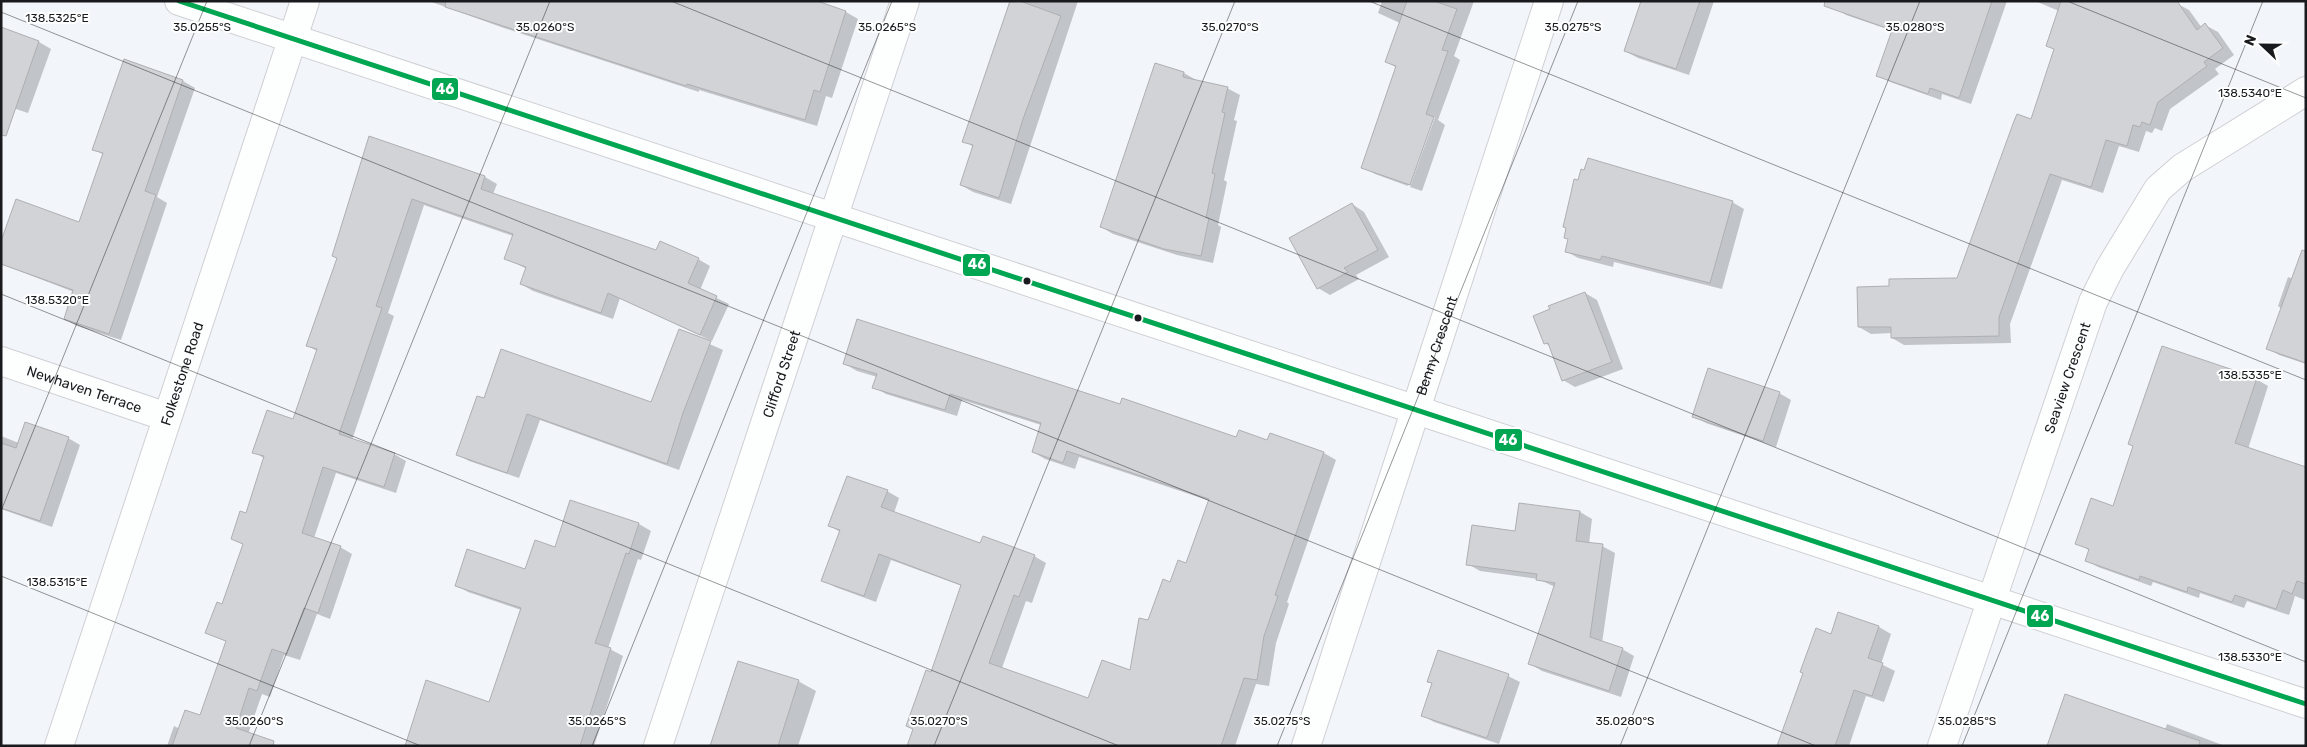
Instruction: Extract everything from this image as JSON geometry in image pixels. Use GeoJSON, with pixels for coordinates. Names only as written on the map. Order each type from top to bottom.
{"type":"FeatureCollection","features":[{"type":"Feature","properties":{"kind":"street"},"geometry":{"type":"LineString","coordinates":[[179,1],[2306,704]]}},
{"type":"Feature","properties":{"kind":"street","name":"Folkestone Road"},"geometry":{"type":"LineString","coordinates":[[59,746],[305,1]]}},
{"type":"Feature","properties":{"kind":"street","name":"Clifford Street"},"geometry":{"type":"LineString","coordinates":[[658,746],[905,1]]}},
{"type":"Feature","properties":{"kind":"street","name":"Benny Crescent"},"geometry":{"type":"LineString","coordinates":[[1306,746],[1549,1]]}},
{"type":"Feature","properties":{"kind":"street","name":"Seaview Crescent"},"geometry":{"type":"LineString","coordinates":[[1942,746],[2093,302],[2142,212],[2158,189],[2182,168],[2306,91]]}},
{"type":"Feature","properties":{"kind":"street","name":"Newhaven Terrace"},"geometry":{"type":"LineString","coordinates":[[1,361],[168,417]]}},
{"type":"Feature","properties":{"kind":"building"},"geometry":{"type":"Polygon","coordinates":[[[446,1],[817,1],[846,11],[820,92],[814,90],[805,120],[687,84],[686,86],[445,7],[446,1]]]}},
{"type":"Feature","properties":{"kind":"building"},"geometry":{"type":"Polygon","coordinates":[[[1010,1],[1020,1],[1061,16],[1023,119],[999,198],[960,185],[973,145],[962,142],[1010,1]]]}},
{"type":"Feature","properties":{"kind":"building"},"geometry":{"type":"Polygon","coordinates":[[[1407,1],[1434,1],[1457,9],[1442,50],[1448,51],[1426,114],[1434,117],[1410,185],[1361,168],[1396,66],[1385,62],[1407,1]]]}},
{"type":"Feature","properties":{"kind":"building"},"geometry":{"type":"Polygon","coordinates":[[[1641,1],[1700,1],[1676,69],[1624,51],[1641,1]]]}},
{"type":"Feature","properties":{"kind":"building"},"geometry":{"type":"Polygon","coordinates":[[[1825,1],[1992,1],[1959,98],[1930,88],[1928,94],[1876,76],[1892,30],[1824,6],[1825,1]]]}},
{"type":"Feature","properties":{"kind":"building"},"geometry":{"type":"Polygon","coordinates":[[[2061,1],[2177,1],[2197,30],[2205,23],[2223,48],[2204,62],[2207,66],[2158,102],[2150,125],[2142,122],[2140,127],[2133,125],[2127,146],[2106,140],[2091,187],[2050,174],[1999,317],[1999,336],[1891,338],[1891,327],[1858,327],[1857,287],[1889,286],[1889,279],[1957,278],[2017,114],[2031,119],[2054,49],[2046,46],[2061,1]]]}},
{"type":"Feature","properties":{"kind":"building"},"geometry":{"type":"Polygon","coordinates":[[[1,27],[39,41],[6,136],[1,135],[1,27]]]}},
{"type":"Feature","properties":{"kind":"building"},"geometry":{"type":"Polygon","coordinates":[[[124,59],[183,80],[145,191],[156,195],[109,334],[64,319],[73,290],[1,264],[1,241],[16,199],[79,222],[103,153],[92,150],[124,59]]]}},
{"type":"Feature","properties":{"kind":"building"},"geometry":{"type":"Polygon","coordinates":[[[1155,63],[1184,72],[1183,77],[1228,87],[1222,112],[1225,113],[1212,173],[1215,174],[1201,256],[1164,249],[1100,227],[1155,63]]]}},
{"type":"Feature","properties":{"kind":"building"},"geometry":{"type":"Polygon","coordinates":[[[369,136],[485,176],[481,189],[656,250],[660,241],[699,258],[688,283],[717,296],[700,335],[608,293],[601,313],[520,284],[526,267],[504,259],[513,234],[412,199],[376,306],[382,308],[339,434],[395,453],[384,487],[323,467],[302,533],[341,546],[318,613],[304,608],[287,654],[272,649],[257,691],[249,688],[236,728],[274,741],[273,746],[172,746],[185,710],[200,715],[226,641],[205,633],[217,602],[222,604],[243,544],[231,539],[240,511],[246,513],[264,456],[252,453],[267,410],[293,419],[317,349],[306,346],[337,258],[332,256],[369,136]]]}},
{"type":"Feature","properties":{"kind":"building"},"geometry":{"type":"Polygon","coordinates":[[[1588,158],[1733,201],[1710,283],[1602,256],[1600,260],[1565,252],[1568,239],[1564,238],[1566,228],[1563,227],[1574,179],[1578,180],[1581,169],[1584,170],[1588,158]]]}},
{"type":"Feature","properties":{"kind":"building"},"geometry":{"type":"Polygon","coordinates":[[[1352,203],[1378,250],[1344,268],[1348,272],[1317,289],[1289,238],[1352,203]]]}},
{"type":"Feature","properties":{"kind":"building"},"geometry":{"type":"Polygon","coordinates":[[[2302,250],[2306,251],[2306,363],[2266,349],[2302,250]]]}},
{"type":"Feature","properties":{"kind":"building"},"geometry":{"type":"Polygon","coordinates":[[[1585,292],[1612,362],[1562,381],[1548,343],[1544,344],[1533,316],[1550,309],[1548,306],[1585,292]]]}},
{"type":"Feature","properties":{"kind":"building"},"geometry":{"type":"Polygon","coordinates":[[[857,319],[1120,404],[1122,398],[1236,437],[1239,430],[1267,440],[1270,433],[1324,452],[1275,595],[1278,596],[1264,636],[1257,680],[1244,678],[1221,746],[907,746],[913,729],[906,726],[926,670],[931,672],[961,585],[879,554],[864,596],[821,581],[840,530],[828,526],[847,476],[888,490],[881,507],[980,543],[983,536],[1035,555],[1019,597],[1014,595],[989,663],[1088,698],[1102,660],[1130,670],[1139,618],[1148,620],[1163,579],[1170,582],[1178,560],[1186,563],[1209,499],[1067,451],[1063,463],[1032,452],[1041,423],[950,394],[945,410],[872,388],[877,374],[843,364],[857,319]]]}},
{"type":"Feature","properties":{"kind":"building"},"geometry":{"type":"Polygon","coordinates":[[[679,329],[711,341],[683,413],[667,464],[527,414],[507,473],[456,455],[477,396],[484,398],[501,349],[651,402],[679,329]]]}},
{"type":"Feature","properties":{"kind":"building"},"geometry":{"type":"Polygon","coordinates":[[[2162,346],[2257,378],[2235,443],[2306,467],[2306,584],[2297,581],[2292,594],[2283,590],[2276,609],[2235,595],[2232,602],[2188,587],[2187,592],[2140,576],[2139,580],[2085,561],[2089,549],[2075,544],[2091,498],[2113,506],[2133,446],[2128,444],[2162,346]]]}},
{"type":"Feature","properties":{"kind":"building"},"geometry":{"type":"Polygon","coordinates":[[[1708,368],[1780,392],[1763,441],[1692,417],[1708,368]]]}},
{"type":"Feature","properties":{"kind":"building"},"geometry":{"type":"Polygon","coordinates":[[[25,422],[69,437],[40,521],[1,508],[1,443],[16,448],[25,422]]]}},
{"type":"Feature","properties":{"kind":"building"},"geometry":{"type":"Polygon","coordinates":[[[570,500],[639,523],[629,554],[626,553],[595,643],[611,648],[580,746],[405,746],[426,680],[489,702],[521,608],[455,586],[467,549],[525,569],[535,540],[555,547],[570,500]]]}},
{"type":"Feature","properties":{"kind":"building"},"geometry":{"type":"Polygon","coordinates":[[[1519,503],[1580,511],[1576,541],[1603,544],[1590,637],[1623,648],[1609,691],[1528,664],[1555,583],[1536,580],[1537,574],[1466,565],[1472,525],[1515,531],[1519,503]]]}},
{"type":"Feature","properties":{"kind":"building"},"geometry":{"type":"Polygon","coordinates":[[[1838,612],[1879,626],[1868,658],[1883,663],[1872,696],[1854,690],[1835,746],[1777,746],[1803,673],[1800,672],[1816,628],[1831,634],[1838,612]]]}},
{"type":"Feature","properties":{"kind":"building"},"geometry":{"type":"Polygon","coordinates":[[[1438,650],[1509,674],[1487,738],[1421,716],[1432,683],[1427,682],[1438,650]]]}},
{"type":"Feature","properties":{"kind":"building"},"geometry":{"type":"Polygon","coordinates":[[[738,661],[799,680],[778,746],[710,746],[738,661]]]}},
{"type":"Feature","properties":{"kind":"building"},"geometry":{"type":"Polygon","coordinates":[[[2065,694],[2200,741],[2199,746],[2047,746],[2065,694]]]}},
{"type":"Feature","properties":{"kind":"transit line","name":"46"},"geometry":{"type":"LineString","coordinates":[[179,1],[2306,704]]}}]}
